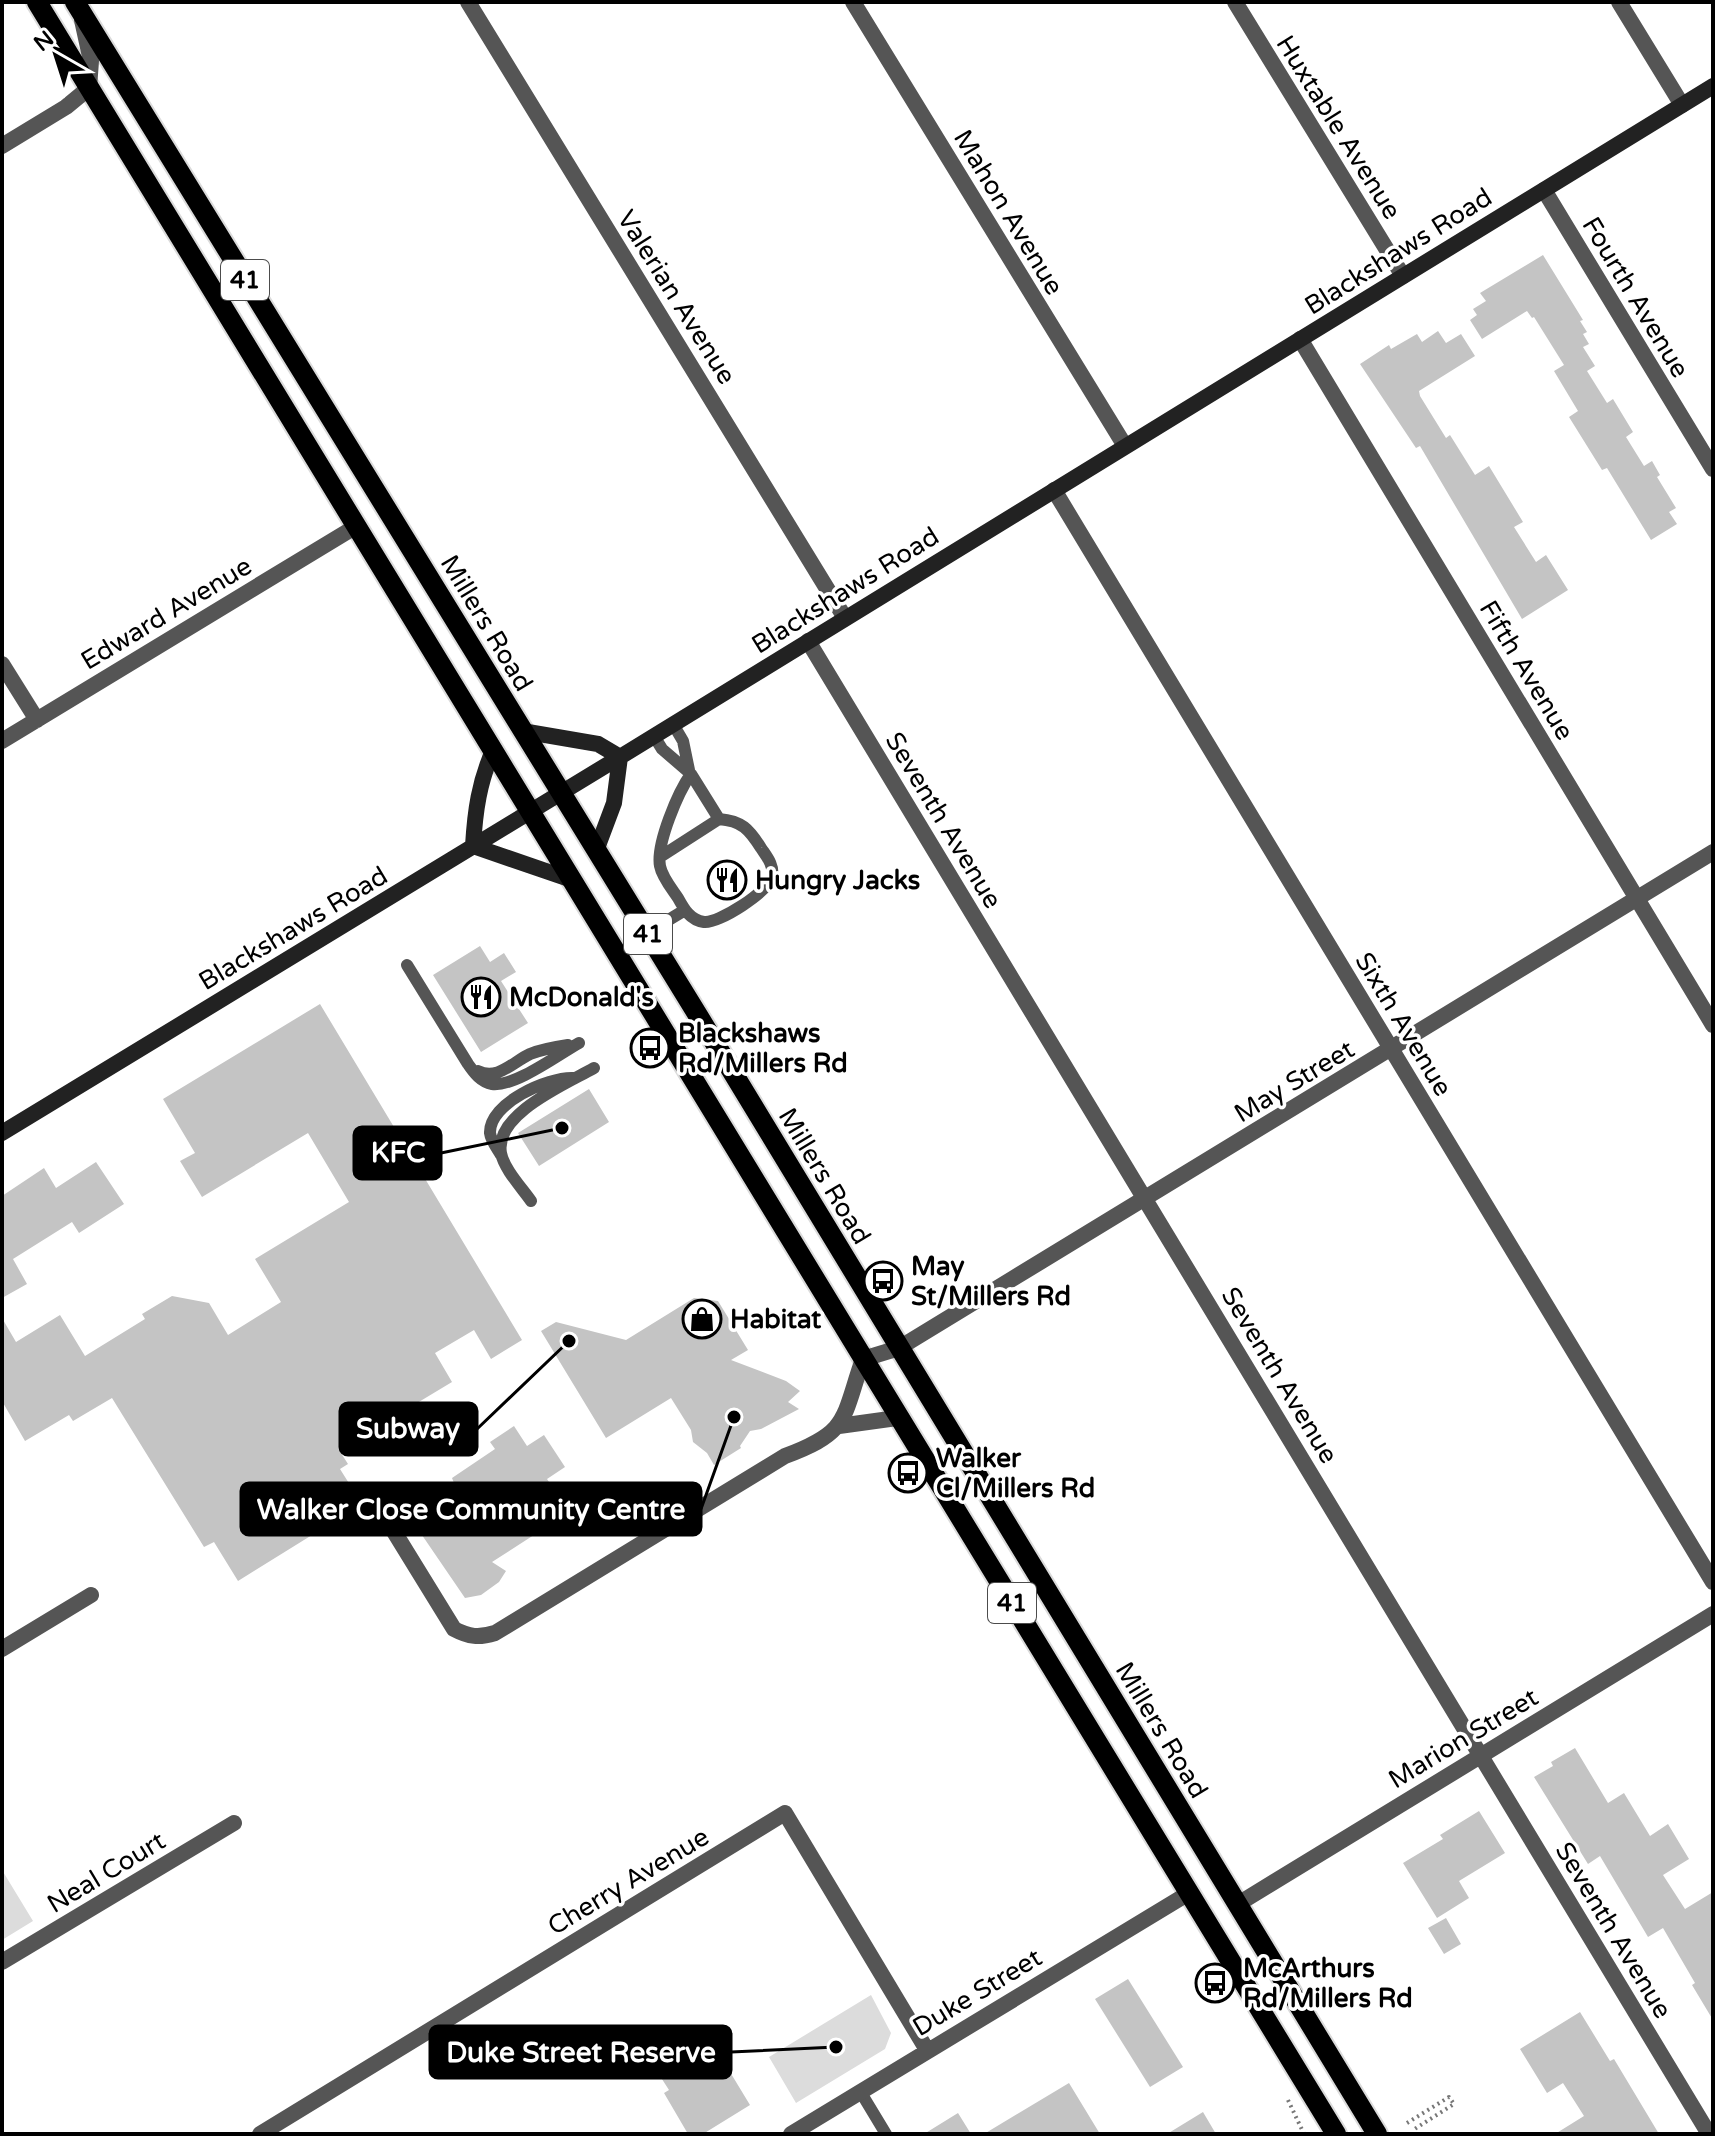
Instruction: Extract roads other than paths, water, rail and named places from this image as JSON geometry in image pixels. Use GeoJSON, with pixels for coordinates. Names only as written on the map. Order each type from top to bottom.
{"type":"FeatureCollection","features":[{"type":"Feature","properties":{"kind":"main road","name":"41"},"geometry":{"type":"LineString","coordinates":[[37,2],[1336,2134]]}},
{"type":"Feature","properties":{"kind":"main road","name":"Millers Road"},"geometry":{"type":"LineString","coordinates":[[77,7],[647,933],[1377,2134]]}},
{"type":"Feature","properties":{"kind":"main road","name":"Blackshaws Road"},"geometry":{"type":"LineString","coordinates":[[2,1133],[1713,86]]}},
{"type":"Feature","properties":{"kind":"main road"},"geometry":{"type":"LineString","coordinates":[[522,731],[598,744],[620,757],[614,803],[596,851]]}},
{"type":"Feature","properties":{"kind":"main road"},"geometry":{"type":"LineString","coordinates":[[494,749],[484,770],[473,846],[572,880]]}},
{"type":"Feature","properties":{"kind":"street","name":"Valerian Avenue"},"geometry":{"type":"LineString","coordinates":[[468,2],[845,618]]}},
{"type":"Feature","properties":{"kind":"street","name":"Mahon Avenue"},"geometry":{"type":"LineString","coordinates":[[853,2],[1125,446]]}},
{"type":"Feature","properties":{"kind":"street","name":"Huxtable Avenue"},"geometry":{"type":"LineString","coordinates":[[1235,2],[1403,276]]}},
{"type":"Feature","properties":{"kind":"street"},"geometry":{"type":"LineString","coordinates":[[1619,2],[1682,105]]}},
{"type":"Feature","properties":{"kind":"street"},"geometry":{"type":"LineString","coordinates":[[2,146],[66,107],[89,88],[91,61],[77,7]]}},
{"type":"Feature","properties":{"kind":"street","name":"Fourth Avenue"},"geometry":{"type":"LineString","coordinates":[[1544,190],[1713,469]]}},
{"type":"Feature","properties":{"kind":"street","name":"Fifth Avenue"},"geometry":{"type":"LineString","coordinates":[[1300,339],[1713,1025]]}},
{"type":"Feature","properties":{"kind":"street","name":"Sixth Avenue"},"geometry":{"type":"LineString","coordinates":[[1054,490],[1713,1582]]}},
{"type":"Feature","properties":{"kind":"street","name":"Edward Avenue"},"geometry":{"type":"LineString","coordinates":[[2,741],[355,527]]}},
{"type":"Feature","properties":{"kind":"street","name":"Seventh Avenue"},"geometry":{"type":"LineString","coordinates":[[808,641],[1709,2134]]}},
{"type":"Feature","properties":{"kind":"street"},"geometry":{"type":"LineString","coordinates":[[2,664],[37,720]]}},
{"type":"Feature","properties":{"kind":"street","name":"May Street"},"geometry":{"type":"LineString","coordinates":[[863,1359],[899,1348],[1713,852]]}},
{"type":"Feature","properties":{"kind":"street","name":"May Street"},"geometry":{"type":"LineString","coordinates":[[875,1380],[899,1348]]}},
{"type":"Feature","properties":{"kind":"street"},"geometry":{"type":"LineString","coordinates":[[390,1525],[454,1629],[466,1636],[481,1638],[495,1633],[771,1464],[827,1437],[839,1426],[848,1407],[863,1359]]}},
{"type":"Feature","properties":{"kind":"street"},"geometry":{"type":"LineString","coordinates":[[839,1426],[897,1418]]}},
{"type":"Feature","properties":{"kind":"street"},"geometry":{"type":"LineString","coordinates":[[2,1649],[91,1595]]}},
{"type":"Feature","properties":{"kind":"street","name":"Marion Street"},"geometry":{"type":"LineString","coordinates":[[1238,1904],[1713,1614]]}},
{"type":"Feature","properties":{"kind":"street","name":"Cherry Avenue"},"geometry":{"type":"LineString","coordinates":[[260,2134],[785,1813],[927,2050]]}},
{"type":"Feature","properties":{"kind":"street","name":"Neal Court"},"geometry":{"type":"LineString","coordinates":[[2,1962],[234,1823]]}},
{"type":"Feature","properties":{"kind":"street","name":"Duke Street"},"geometry":{"type":"LineString","coordinates":[[791,2134],[1189,1893]]}},
{"type":"Feature","properties":{"kind":"lane"},"geometry":{"type":"LineString","coordinates":[[660,857],[719,819],[742,823],[750,830],[772,866],[771,883],[709,922],[691,917],[685,910],[660,868],[660,857],[673,804],[691,774],[683,741],[673,724]]}},
{"type":"Feature","properties":{"kind":"lane"},"geometry":{"type":"LineString","coordinates":[[654,736],[662,749],[691,774],[719,819]]}},
{"type":"Feature","properties":{"kind":"lane"},"geometry":{"type":"LineString","coordinates":[[647,933],[685,910]]}},
{"type":"Feature","properties":{"kind":"lane"},"geometry":{"type":"LineString","coordinates":[[407,965],[477,1077],[491,1084],[506,1082],[579,1043]]}},
{"type":"Feature","properties":{"kind":"lane"},"geometry":{"type":"LineString","coordinates":[[531,1201],[501,1155],[501,1137],[512,1119],[594,1068]]}},
{"type":"Feature","properties":{"kind":"lane"},"geometry":{"type":"LineString","coordinates":[[860,2091],[886,2134]]}},
{"type":"Feature","properties":{"kind":"place","name":"Hungry Jacks"},"geometry":{"type":"Point","coordinates":[727,880]}},
{"type":"Feature","properties":{"kind":"place","name":"McDonald's"},"geometry":{"type":"Point","coordinates":[481,997]}},
{"type":"Feature","properties":{"kind":"place","name":"Blackshaws Rd/Millers Rd"},"geometry":{"type":"Point","coordinates":[650,1048]}},
{"type":"Feature","properties":{"kind":"place","name":"KFC"},"geometry":{"type":"Point","coordinates":[562,1128]}},
{"type":"Feature","properties":{"kind":"place","name":"May St/Millers Rd"},"geometry":{"type":"Point","coordinates":[883,1281]}},
{"type":"Feature","properties":{"kind":"place","name":"Habitat"},"geometry":{"type":"Point","coordinates":[702,1319]}},
{"type":"Feature","properties":{"kind":"place","name":"Subway"},"geometry":{"type":"Point","coordinates":[569,1341]}},
{"type":"Feature","properties":{"kind":"place","name":"Walker Close Community Centre"},"geometry":{"type":"Point","coordinates":[734,1417]}},
{"type":"Feature","properties":{"kind":"place","name":"Walker Cl/Millers Rd"},"geometry":{"type":"Point","coordinates":[908,1473]}},
{"type":"Feature","properties":{"kind":"place","name":"McArthurs Rd/Millers Rd"},"geometry":{"type":"Point","coordinates":[1215,1983]}},
{"type":"Feature","properties":{"kind":"place","name":"Duke Street Reserve"},"geometry":{"type":"Point","coordinates":[836,2047]}}]}
